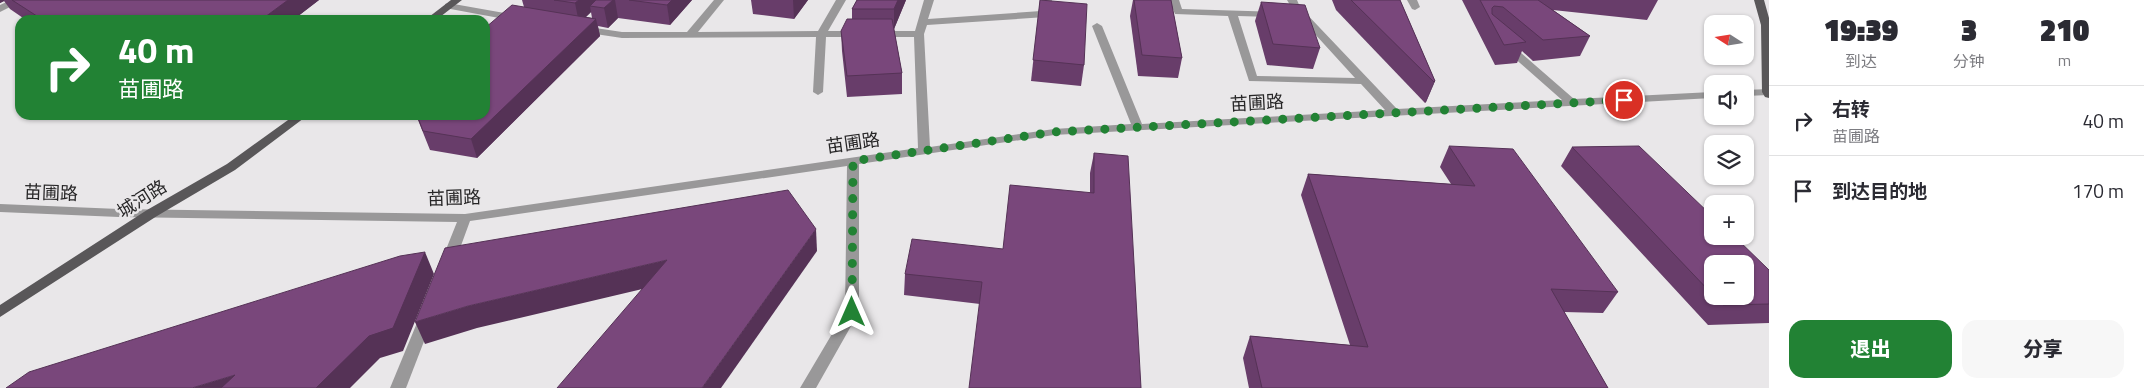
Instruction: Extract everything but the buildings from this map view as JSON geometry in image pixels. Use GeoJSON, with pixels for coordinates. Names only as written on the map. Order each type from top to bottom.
{"type":"FeatureCollection","features":[{"type":"Feature","properties":{"kind":"main road"},"geometry":{"type":"LineString","coordinates":[[1760,0],[1766,25],[1768,94]]}},
{"type":"Feature","properties":{"kind":"main road"},"geometry":{"type":"LineString","coordinates":[[437,15],[453,3]]}},
{"type":"Feature","properties":{"kind":"main road","name":"城河路"},"geometry":{"type":"LineString","coordinates":[[0,312],[152,213],[231,167],[295,120]]}},
{"type":"Feature","properties":{"kind":"street"},"geometry":{"type":"LineString","coordinates":[[0,9],[19,0]]}},
{"type":"Feature","properties":{"kind":"street"},"geometry":{"type":"LineString","coordinates":[[690,35],[719,0]]}},
{"type":"Feature","properties":{"kind":"street"},"geometry":{"type":"LineString","coordinates":[[818,92],[821,34],[841,0]]}},
{"type":"Feature","properties":{"kind":"street"},"geometry":{"type":"LineString","coordinates":[[924,151],[919,34],[929,0]]}},
{"type":"Feature","properties":{"kind":"street"},"geometry":{"type":"LineString","coordinates":[[923,22],[1046,14],[1047,0]]}},
{"type":"Feature","properties":{"kind":"street"},"geometry":{"type":"LineString","coordinates":[[1174,0],[1178,12],[1303,14]]}},
{"type":"Feature","properties":{"kind":"street"},"geometry":{"type":"LineString","coordinates":[[1292,0],[1394,113]]}},
{"type":"Feature","properties":{"kind":"street"},"geometry":{"type":"LineString","coordinates":[[453,3],[525,19]]}},
{"type":"Feature","properties":{"kind":"street"},"geometry":{"type":"LineString","coordinates":[[1232,13],[1253,79],[1365,81]]}},
{"type":"Feature","properties":{"kind":"street"},"geometry":{"type":"LineString","coordinates":[[594,17],[577,28],[622,35],[919,34]]}},
{"type":"Feature","properties":{"kind":"street"},"geometry":{"type":"LineString","coordinates":[[1097,26],[1138,127]]}},
{"type":"Feature","properties":{"kind":"street"},"geometry":{"type":"LineString","coordinates":[[1496,37],[1572,103]]}},
{"type":"Feature","properties":{"kind":"street"},"geometry":{"type":"LineString","coordinates":[[1754,93],[1768,94]]}},
{"type":"Feature","properties":{"kind":"street","name":"苗圃路"},"geometry":{"type":"LineString","coordinates":[[0,208],[152,213],[465,218],[1054,132],[1704,95]]}},
{"type":"Feature","properties":{"kind":"street"},"geometry":{"type":"LineString","coordinates":[[808,388],[852,312],[853,161]]}},
{"type":"Feature","properties":{"kind":"street"},"geometry":{"type":"LineString","coordinates":[[444,272],[465,218]]}},
{"type":"Feature","properties":{"kind":"street"},"geometry":{"type":"LineString","coordinates":[[398,388],[430,307]]}},
{"type":"Feature","properties":{"kind":"route"},"geometry":{"type":"LineString","coordinates":[[852,312],[853,161],[1054,132],[1624,100]]}}]}
